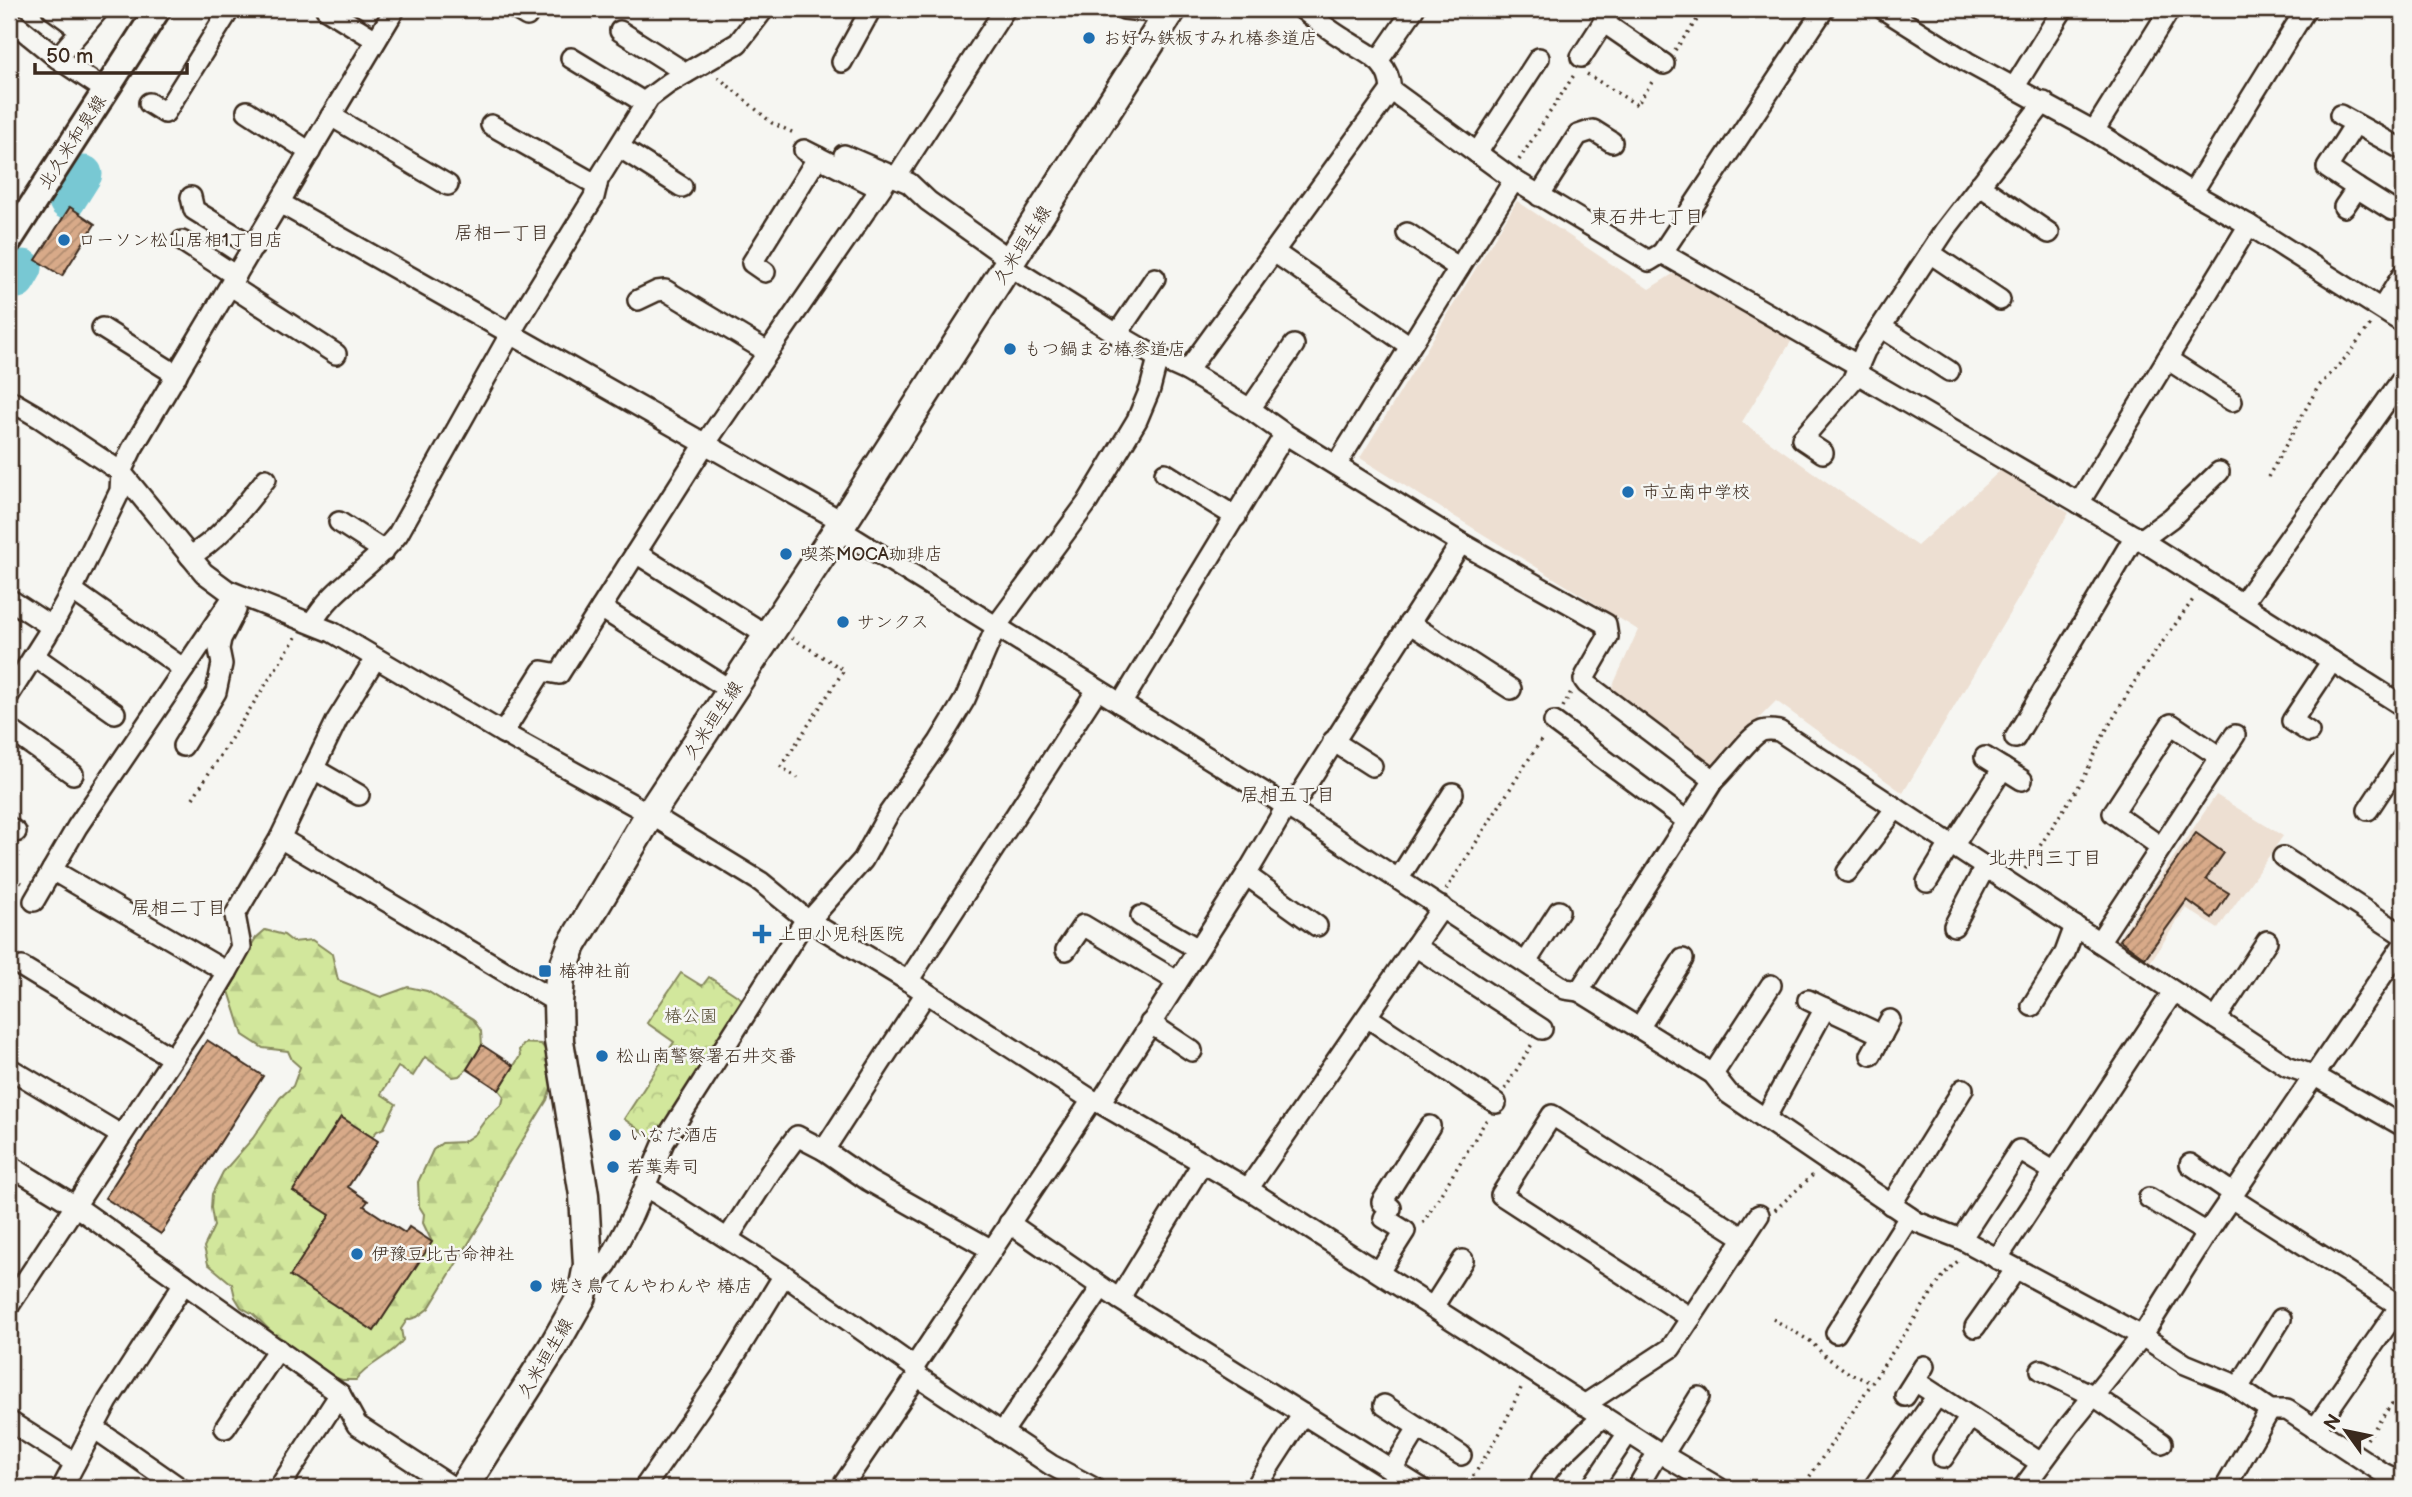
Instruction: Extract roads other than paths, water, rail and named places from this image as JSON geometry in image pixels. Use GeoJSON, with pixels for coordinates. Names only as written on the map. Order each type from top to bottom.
{"type":"FeatureCollection","features":[{"type":"Feature","properties":{"kind":"main road","name":"久米垣生線"},"geometry":{"type":"LineString","coordinates":[[463,1488],[553,1347],[582,1296],[588,1265],[584,1195],[559,1041],[560,977],[572,945],[650,814],[841,526],[1174,11]]}},
{"type":"Feature","properties":{"kind":"street"},"geometry":{"type":"LineString","coordinates":[[15,9],[9,18],[57,58],[106,90]]}},
{"type":"Feature","properties":{"kind":"street"},"geometry":{"type":"LineString","coordinates":[[52,9],[81,30]]}},
{"type":"Feature","properties":{"kind":"street"},"geometry":{"type":"LineString","coordinates":[[57,58],[99,9]]}},
{"type":"Feature","properties":{"kind":"street","name":"北久米和泉線"},"geometry":{"type":"LineString","coordinates":[[9,241],[158,9]]}},
{"type":"Feature","properties":{"kind":"street"},"geometry":{"type":"LineString","coordinates":[[149,103],[166,113],[208,27],[230,9]]}},
{"type":"Feature","properties":{"kind":"street"},"geometry":{"type":"LineString","coordinates":[[326,9],[376,40]]}},
{"type":"Feature","properties":{"kind":"street"},"geometry":{"type":"LineString","coordinates":[[9,695],[72,590],[120,491],[121,472],[395,9]]}},
{"type":"Feature","properties":{"kind":"street"},"geometry":{"type":"LineString","coordinates":[[309,622],[330,598],[384,551],[398,534],[511,333],[594,197],[597,185],[645,103],[654,93],[738,43],[764,9]]}},
{"type":"Feature","properties":{"kind":"street"},"geometry":{"type":"LineString","coordinates":[[842,62],[871,9]]}},
{"type":"Feature","properties":{"kind":"street"},"geometry":{"type":"LineString","coordinates":[[503,733],[542,671],[559,674],[705,444],[1004,9]]}},
{"type":"Feature","properties":{"kind":"street"},"geometry":{"type":"LineString","coordinates":[[1124,9],[1174,11]]}},
{"type":"Feature","properties":{"kind":"street"},"geometry":{"type":"LineString","coordinates":[[1187,371],[1391,90],[1390,76],[1378,61],[1302,9]]}},
{"type":"Feature","properties":{"kind":"street"},"geometry":{"type":"LineString","coordinates":[[1378,61],[1414,9]]}},
{"type":"Feature","properties":{"kind":"street"},"geometry":{"type":"LineString","coordinates":[[1391,90],[1511,178],[1649,261],[1662,253],[1824,9]]}},
{"type":"Feature","properties":{"kind":"street"},"geometry":{"type":"LineString","coordinates":[[1883,9],[1967,62],[2095,131],[2403,323]]}},
{"type":"Feature","properties":{"kind":"street"},"geometry":{"type":"LineString","coordinates":[[2015,86],[2063,9]]}},
{"type":"Feature","properties":{"kind":"street"},"geometry":{"type":"LineString","coordinates":[[2164,9],[2169,9]]}},
{"type":"Feature","properties":{"kind":"street"},"geometry":{"type":"LineString","coordinates":[[2095,131],[2169,9]]}},
{"type":"Feature","properties":{"kind":"street"},"geometry":{"type":"LineString","coordinates":[[2192,193],[2306,9]]}},
{"type":"Feature","properties":{"kind":"street"},"geometry":{"type":"LineString","coordinates":[[1581,57],[1608,16],[1664,64]]}},
{"type":"Feature","properties":{"kind":"street"},"geometry":{"type":"LineString","coordinates":[[620,31],[686,73]]}},
{"type":"Feature","properties":{"kind":"street"},"geometry":{"type":"LineString","coordinates":[[571,58],[645,103]]}},
{"type":"Feature","properties":{"kind":"street"},"geometry":{"type":"LineString","coordinates":[[1477,153],[1539,58]]}},
{"type":"Feature","properties":{"kind":"street"},"geometry":{"type":"LineString","coordinates":[[1823,453],[1802,439],[1852,382],[1865,351],[1930,253],[2044,102]]}},
{"type":"Feature","properties":{"kind":"street"},"geometry":{"type":"LineString","coordinates":[[247,111],[310,152]]}},
{"type":"Feature","properties":{"kind":"street"},"geometry":{"type":"LineString","coordinates":[[331,116],[448,185]]}},
{"type":"Feature","properties":{"kind":"street"},"geometry":{"type":"LineString","coordinates":[[2392,210],[2327,168],[2348,119],[2403,150]]}},
{"type":"Feature","properties":{"kind":"street"},"geometry":{"type":"LineString","coordinates":[[491,125],[597,185]]}},
{"type":"Feature","properties":{"kind":"street"},"geometry":{"type":"LineString","coordinates":[[1539,196],[1578,135],[1593,130],[1612,142]]}},
{"type":"Feature","properties":{"kind":"street"},"geometry":{"type":"LineString","coordinates":[[619,147],[682,187]]}},
{"type":"Feature","properties":{"kind":"street"},"geometry":{"type":"LineString","coordinates":[[765,272],[752,263],[807,148],[889,180]]}},
{"type":"Feature","properties":{"kind":"street"},"geometry":{"type":"LineString","coordinates":[[844,156],[889,180],[1117,334],[1187,371],[1250,409],[1285,434],[1461,543],[1606,624],[1608,637],[1584,680],[1714,780]]}},
{"type":"Feature","properties":{"kind":"street"},"geometry":{"type":"LineString","coordinates":[[1337,464],[1459,268],[1511,178]]}},
{"type":"Feature","properties":{"kind":"street"},"geometry":{"type":"LineString","coordinates":[[1979,186],[2049,233]]}},
{"type":"Feature","properties":{"kind":"street"},"geometry":{"type":"LineString","coordinates":[[2344,207],[2357,188]]}},
{"type":"Feature","properties":{"kind":"street"},"geometry":{"type":"LineString","coordinates":[[191,197],[194,211],[254,247]]}},
{"type":"Feature","properties":{"kind":"street"},"geometry":{"type":"LineString","coordinates":[[280,203],[705,444],[841,526],[1097,690],[1399,878],[1566,989],[1579,991],[1713,1074],[1730,1094],[1917,1223],[1967,1243],[2142,1336],[2185,1364],[2238,1388],[2270,1410],[2287,1410],[2356,1455],[2402,1479]]}},
{"type":"Feature","properties":{"kind":"street"},"geometry":{"type":"LineString","coordinates":[[2078,503],[2249,225]]}},
{"type":"Feature","properties":{"kind":"street"},"geometry":{"type":"LineString","coordinates":[[1407,233],[1459,268]]}},
{"type":"Feature","properties":{"kind":"street"},"geometry":{"type":"LineString","coordinates":[[182,241],[336,354]]}},
{"type":"Feature","properties":{"kind":"street"},"geometry":{"type":"LineString","coordinates":[[1274,251],[1410,346]]}},
{"type":"Feature","properties":{"kind":"street"},"geometry":{"type":"LineString","coordinates":[[1662,253],[2138,538],[2403,706]]}},
{"type":"Feature","properties":{"kind":"street"},"geometry":{"type":"LineString","coordinates":[[1930,253],[2000,300]]}},
{"type":"Feature","properties":{"kind":"street"},"geometry":{"type":"LineString","coordinates":[[2382,308],[2403,274]]}},
{"type":"Feature","properties":{"kind":"street"},"geometry":{"type":"LineString","coordinates":[[1117,334],[1155,278]]}},
{"type":"Feature","properties":{"kind":"street"},"geometry":{"type":"LineString","coordinates":[[638,300],[665,290],[768,352]]}},
{"type":"Feature","properties":{"kind":"street"},"geometry":{"type":"LineString","coordinates":[[1881,327],[1949,371]]}},
{"type":"Feature","properties":{"kind":"street"},"geometry":{"type":"LineString","coordinates":[[102,328],[177,375]]}},
{"type":"Feature","properties":{"kind":"street"},"geometry":{"type":"LineString","coordinates":[[1250,409],[1294,345]]}},
{"type":"Feature","properties":{"kind":"street"},"geometry":{"type":"LineString","coordinates":[[582,1296],[607,1264],[664,1142],[808,920],[863,860],[889,813],[939,742],[965,699],[997,625],[1087,503],[1137,420],[1150,389],[1158,358]]}},
{"type":"Feature","properties":{"kind":"street"},"geometry":{"type":"LineString","coordinates":[[2167,359],[2232,401]]}},
{"type":"Feature","properties":{"kind":"street"},"geometry":{"type":"LineString","coordinates":[[2242,604],[2403,378]]}},
{"type":"Feature","properties":{"kind":"street"},"geometry":{"type":"LineString","coordinates":[[9,400],[121,472],[204,573],[239,596],[331,632],[503,733],[650,814],[761,882],[808,920],[1096,1101],[1248,1189],[1661,1454],[1719,1488]]}},
{"type":"Feature","properties":{"kind":"street"},"geometry":{"type":"LineString","coordinates":[[1121,704],[1285,434]]}},
{"type":"Feature","properties":{"kind":"street"},"geometry":{"type":"LineString","coordinates":[[2015,738],[2024,702],[2074,620],[2138,538],[2171,518],[2197,479],[2219,472]]}},
{"type":"Feature","properties":{"kind":"street"},"geometry":{"type":"LineString","coordinates":[[1165,473],[1236,517]]}},
{"type":"Feature","properties":{"kind":"street"},"geometry":{"type":"LineString","coordinates":[[190,556],[211,543],[241,495],[266,479]]}},
{"type":"Feature","properties":{"kind":"street"},"geometry":{"type":"LineString","coordinates":[[339,522],[384,551]]}},
{"type":"Feature","properties":{"kind":"street"},"geometry":{"type":"LineString","coordinates":[[841,1488],[1009,1223],[1150,1023],[1461,543]]}},
{"type":"Feature","properties":{"kind":"street"},"geometry":{"type":"LineString","coordinates":[[636,553],[771,631]]}},
{"type":"Feature","properties":{"kind":"street"},"geometry":{"type":"LineString","coordinates":[[72,590],[184,669]]}},
{"type":"Feature","properties":{"kind":"street"},"geometry":{"type":"LineString","coordinates":[[34,901],[77,827],[184,669],[239,596]]}},
{"type":"Feature","properties":{"kind":"street"},"geometry":{"type":"LineString","coordinates":[[183,746],[216,692],[222,664],[219,649],[221,639],[239,596]]}},
{"type":"Feature","properties":{"kind":"street"},"geometry":{"type":"LineString","coordinates":[[9,599],[52,627]]}},
{"type":"Feature","properties":{"kind":"street"},"geometry":{"type":"LineString","coordinates":[[601,608],[732,691]]}},
{"type":"Feature","properties":{"kind":"street"},"geometry":{"type":"LineString","coordinates":[[1409,623],[1511,689]]}},
{"type":"Feature","properties":{"kind":"street"},"geometry":{"type":"LineString","coordinates":[[34,656],[115,713]]}},
{"type":"Feature","properties":{"kind":"street"},"geometry":{"type":"LineString","coordinates":[[9,1306],[227,972],[241,947],[236,915],[280,838],[337,720],[375,659]]}},
{"type":"Feature","properties":{"kind":"street"},"geometry":{"type":"LineString","coordinates":[[2309,732],[2292,721],[2332,661]]}},
{"type":"Feature","properties":{"kind":"street"},"geometry":{"type":"LineString","coordinates":[[908,981],[1097,690]]}},
{"type":"Feature","properties":{"kind":"street"},"geometry":{"type":"LineString","coordinates":[[1554,722],[1687,821]]}},
{"type":"Feature","properties":{"kind":"street"},"geometry":{"type":"LineString","coordinates":[[2161,847],[2113,813],[2171,724],[2220,757]]}},
{"type":"Feature","properties":{"kind":"street"},"geometry":{"type":"LineString","coordinates":[[9,729],[72,774]]}},
{"type":"Feature","properties":{"kind":"street"},"geometry":{"type":"LineString","coordinates":[[1579,991],[1714,780],[1727,769],[1755,734],[1765,729],[1779,730],[2287,1066],[2315,1076],[2403,1126]]}},
{"type":"Feature","properties":{"kind":"street"},"geometry":{"type":"LineString","coordinates":[[2098,942],[2235,735]]}},
{"type":"Feature","properties":{"kind":"street"},"geometry":{"type":"LineString","coordinates":[[1333,741],[1372,766]]}},
{"type":"Feature","properties":{"kind":"street"},"geometry":{"type":"LineString","coordinates":[[1985,757],[2022,780]]}},
{"type":"Feature","properties":{"kind":"street"},"geometry":{"type":"LineString","coordinates":[[2368,810],[2403,757]]}},
{"type":"Feature","properties":{"kind":"street"},"geometry":{"type":"LineString","coordinates":[[1927,882],[2003,768]]}},
{"type":"Feature","properties":{"kind":"street"},"geometry":{"type":"LineString","coordinates":[[314,769],[359,795]]}},
{"type":"Feature","properties":{"kind":"street"},"geometry":{"type":"LineString","coordinates":[[1399,878],[1453,793]]}},
{"type":"Feature","properties":{"kind":"street"},"geometry":{"type":"LineString","coordinates":[[1847,872],[1896,808]]}},
{"type":"Feature","properties":{"kind":"street"},"geometry":{"type":"LineString","coordinates":[[280,838],[558,1003]]}},
{"type":"Feature","properties":{"kind":"street"},"geometry":{"type":"LineString","coordinates":[[2283,857],[2403,935]]}},
{"type":"Feature","properties":{"kind":"street"},"geometry":{"type":"LineString","coordinates":[[1954,926],[1985,867]]}},
{"type":"Feature","properties":{"kind":"street"},"geometry":{"type":"LineString","coordinates":[[52,870],[227,972]]}},
{"type":"Feature","properties":{"kind":"street"},"geometry":{"type":"LineString","coordinates":[[1246,875],[1317,926]]}},
{"type":"Feature","properties":{"kind":"street"},"geometry":{"type":"LineString","coordinates":[[1248,1189],[1415,946],[1440,905]]}},
{"type":"Feature","properties":{"kind":"street"},"geometry":{"type":"LineString","coordinates":[[1526,962],[1559,911]]}},
{"type":"Feature","properties":{"kind":"street"},"geometry":{"type":"LineString","coordinates":[[1141,916],[1198,949]]}},
{"type":"Feature","properties":{"kind":"street"},"geometry":{"type":"LineString","coordinates":[[1066,950],[1083,925],[1177,982]]}},
{"type":"Feature","properties":{"kind":"street"},"geometry":{"type":"LineString","coordinates":[[2032,1006],[2065,953],[2075,926]]}},
{"type":"Feature","properties":{"kind":"street"},"geometry":{"type":"LineString","coordinates":[[2216,1019],[2267,941]]}},
{"type":"Feature","properties":{"kind":"street"},"geometry":{"type":"LineString","coordinates":[[2024,1488],[2142,1336],[2207,1233],[2403,945]]}},
{"type":"Feature","properties":{"kind":"street"},"geometry":{"type":"LineString","coordinates":[[1415,946],[1542,1029]]}},
{"type":"Feature","properties":{"kind":"street"},"geometry":{"type":"LineString","coordinates":[[1639,1028],[1683,959]]}},
{"type":"Feature","properties":{"kind":"street"},"geometry":{"type":"LineString","coordinates":[[22,967],[172,1058]]}},
{"type":"Feature","properties":{"kind":"street"},"geometry":{"type":"LineString","coordinates":[[1713,1074],[1771,985]]}},
{"type":"Feature","properties":{"kind":"street"},"geometry":{"type":"LineString","coordinates":[[1997,1259],[2173,992]]}},
{"type":"Feature","properties":{"kind":"street"},"geometry":{"type":"LineString","coordinates":[[824,1150],[926,993]]}},
{"type":"Feature","properties":{"kind":"street"},"geometry":{"type":"LineString","coordinates":[[1765,1119],[1816,1004],[1886,1027],[1871,1055]]}},
{"type":"Feature","properties":{"kind":"street"},"geometry":{"type":"LineString","coordinates":[[1367,1017],[1496,1103]]}},
{"type":"Feature","properties":{"kind":"street"},"geometry":{"type":"LineString","coordinates":[[1150,1023],[1192,1051]]}},
{"type":"Feature","properties":{"kind":"street"},"geometry":{"type":"LineString","coordinates":[[9,1068],[121,1135]]}},
{"type":"Feature","properties":{"kind":"street"},"geometry":{"type":"LineString","coordinates":[[1891,1205],[1963,1089]]}},
{"type":"Feature","properties":{"kind":"street"},"geometry":{"type":"LineString","coordinates":[[1691,1318],[1501,1195],[1552,1115],[1744,1238]]}},
{"type":"Feature","properties":{"kind":"street"},"geometry":{"type":"LineString","coordinates":[[1379,1272],[1405,1231],[1384,1218],[1391,1208],[1382,1202],[1430,1126]]}},
{"type":"Feature","properties":{"kind":"street"},"geometry":{"type":"LineString","coordinates":[[728,1238],[797,1136],[824,1150],[893,1195],[992,1250]]}},
{"type":"Feature","properties":{"kind":"street"},"geometry":{"type":"LineString","coordinates":[[1967,1243],[2019,1150],[2055,1172]]}},
{"type":"Feature","properties":{"kind":"street"},"geometry":{"type":"LineString","coordinates":[[1119,1299],[1203,1162]]}},
{"type":"Feature","properties":{"kind":"street"},"geometry":{"type":"LineString","coordinates":[[2190,1164],[2233,1196],[2400,1306],[2315,1429]]}},
{"type":"Feature","properties":{"kind":"street"},"geometry":{"type":"LineString","coordinates":[[9,1166],[74,1205],[341,1394],[357,1425],[454,1488]]}},
{"type":"Feature","properties":{"kind":"street"},"geometry":{"type":"LineString","coordinates":[[645,1186],[784,1275],[1002,1433],[1089,1487]]}},
{"type":"Feature","properties":{"kind":"street"},"geometry":{"type":"LineString","coordinates":[[2149,1198],[2207,1233]]}},
{"type":"Feature","properties":{"kind":"street"},"geometry":{"type":"LineString","coordinates":[[1584,1405],[1671,1348],[1759,1215]]}},
{"type":"Feature","properties":{"kind":"street"},"geometry":{"type":"LineString","coordinates":[[1836,1333],[1909,1217]]}},
{"type":"Feature","properties":{"kind":"street"},"geometry":{"type":"LineString","coordinates":[[1009,1223],[1101,1288],[1421,1488]]}},
{"type":"Feature","properties":{"kind":"street"},"geometry":{"type":"LineString","coordinates":[[1433,1307],[1463,1260]]}},
{"type":"Feature","properties":{"kind":"street"},"geometry":{"type":"LineString","coordinates":[[1975,1327],[2016,1269]]}},
{"type":"Feature","properties":{"kind":"street"},"geometry":{"type":"LineString","coordinates":[[644,1488],[726,1370],[784,1275]]}},
{"type":"Feature","properties":{"kind":"street"},"geometry":{"type":"LineString","coordinates":[[62,1488],[108,1401],[184,1283]]}},
{"type":"Feature","properties":{"kind":"street"},"geometry":{"type":"LineString","coordinates":[[1002,1433],[1101,1288]]}},
{"type":"Feature","properties":{"kind":"street"},"geometry":{"type":"LineString","coordinates":[[2238,1388],[2281,1319]]}},
{"type":"Feature","properties":{"kind":"street"},"geometry":{"type":"LineString","coordinates":[[225,1428],[278,1349]]}},
{"type":"Feature","properties":{"kind":"street"},"geometry":{"type":"LineString","coordinates":[[2041,1370],[2095,1396],[2162,1443]]}},
{"type":"Feature","properties":{"kind":"street"},"geometry":{"type":"LineString","coordinates":[[1915,1381],[2041,1463]]}},
{"type":"Feature","properties":{"kind":"street"},"geometry":{"type":"LineString","coordinates":[[279,1488],[341,1394]]}},
{"type":"Feature","properties":{"kind":"street"},"geometry":{"type":"LineString","coordinates":[[1864,1487],[1937,1396]]}},
{"type":"Feature","properties":{"kind":"street"},"geometry":{"type":"LineString","coordinates":[[1637,1488],[1699,1397]]}},
{"type":"Feature","properties":{"kind":"street"},"geometry":{"type":"LineString","coordinates":[[1384,1405],[1461,1455]]}},
{"type":"Feature","properties":{"kind":"street"},"geometry":{"type":"LineString","coordinates":[[2225,1488],[2270,1410]]}},
{"type":"Feature","properties":{"kind":"street"},"geometry":{"type":"LineString","coordinates":[[1259,1486],[1303,1414]]}},
{"type":"Feature","properties":{"kind":"street"},"geometry":{"type":"LineString","coordinates":[[1542,1479],[1555,1462],[1603,1416]]}},
{"type":"Feature","properties":{"kind":"street"},"geometry":{"type":"LineString","coordinates":[[1943,1458],[1970,1417]]}},
{"type":"Feature","properties":{"kind":"street"},"geometry":{"type":"LineString","coordinates":[[9,1421],[75,1463]]}},
{"type":"Feature","properties":{"kind":"street"},"geometry":{"type":"LineString","coordinates":[[94,1428],[180,1488]]}},
{"type":"Feature","properties":{"kind":"street"},"geometry":{"type":"LineString","coordinates":[[1392,1470],[1418,1428]]}},
{"type":"Feature","properties":{"kind":"street"},"geometry":{"type":"LineString","coordinates":[[1591,1488],[1628,1433]]}},
{"type":"Feature","properties":{"kind":"waterway"},"geometry":{"type":"LineString","coordinates":[[67,201],[84,174]]}},
{"type":"Feature","properties":{"kind":"waterway"},"geometry":{"type":"LineString","coordinates":[[17,280],[24,268]]}},
{"type":"Feature","properties":{"kind":"place","name":"お好み鉄板すみれ椿参道店"},"geometry":{"type":"Point","coordinates":[1089,38]}},
{"type":"Feature","properties":{"kind":"place","name":"ローソン松山居相1丁目店"},"geometry":{"type":"Point","coordinates":[64,240]}},
{"type":"Feature","properties":{"kind":"place","name":"もつ鍋まる椿参道店"},"geometry":{"type":"Point","coordinates":[1010,349]}},
{"type":"Feature","properties":{"kind":"place","name":"市立南中学校"},"geometry":{"type":"Point","coordinates":[1628,492]}},
{"type":"Feature","properties":{"kind":"place","name":"喫茶MOCA珈琲店"},"geometry":{"type":"Point","coordinates":[786,554]}},
{"type":"Feature","properties":{"kind":"place","name":"サンクス"},"geometry":{"type":"Point","coordinates":[843,622]}},
{"type":"Feature","properties":{"kind":"place","name":"上田小児科医院"},"geometry":{"type":"Point","coordinates":[762,934]}},
{"type":"Feature","properties":{"kind":"place","name":"椿神社前"},"geometry":{"type":"Point","coordinates":[545,971]}},
{"type":"Feature","properties":{"kind":"place","name":"松山南警察署石井交番"},"geometry":{"type":"Point","coordinates":[602,1056]}},
{"type":"Feature","properties":{"kind":"place","name":"いなだ酒店"},"geometry":{"type":"Point","coordinates":[615,1135]}},
{"type":"Feature","properties":{"kind":"place","name":"若葉寿司"},"geometry":{"type":"Point","coordinates":[613,1167]}},
{"type":"Feature","properties":{"kind":"place","name":"伊豫豆比古命神社"},"geometry":{"type":"Point","coordinates":[357,1254]}},
{"type":"Feature","properties":{"kind":"place","name":"焼き鳥てんやわんや 椿店"},"geometry":{"type":"Point","coordinates":[536,1286]}},
{"type":"Feature","properties":{"kind":"district","name":"東石井七丁目"},"geometry":{"type":"Point","coordinates":[1647,216]}},
{"type":"Feature","properties":{"kind":"district","name":"居相一丁目"},"geometry":{"type":"Point","coordinates":[502,232]}},
{"type":"Feature","properties":{"kind":"district","name":"居相五丁目"},"geometry":{"type":"Point","coordinates":[1288,794]}},
{"type":"Feature","properties":{"kind":"district","name":"北井門三丁目"},"geometry":{"type":"Point","coordinates":[2045,857]}},
{"type":"Feature","properties":{"kind":"district","name":"居相二丁目"},"geometry":{"type":"Point","coordinates":[179,907]}},
{"type":"Feature","properties":{"kind":"park label","name":"椿公園"},"geometry":{"type":"Point","coordinates":[691,1016]}}]}
